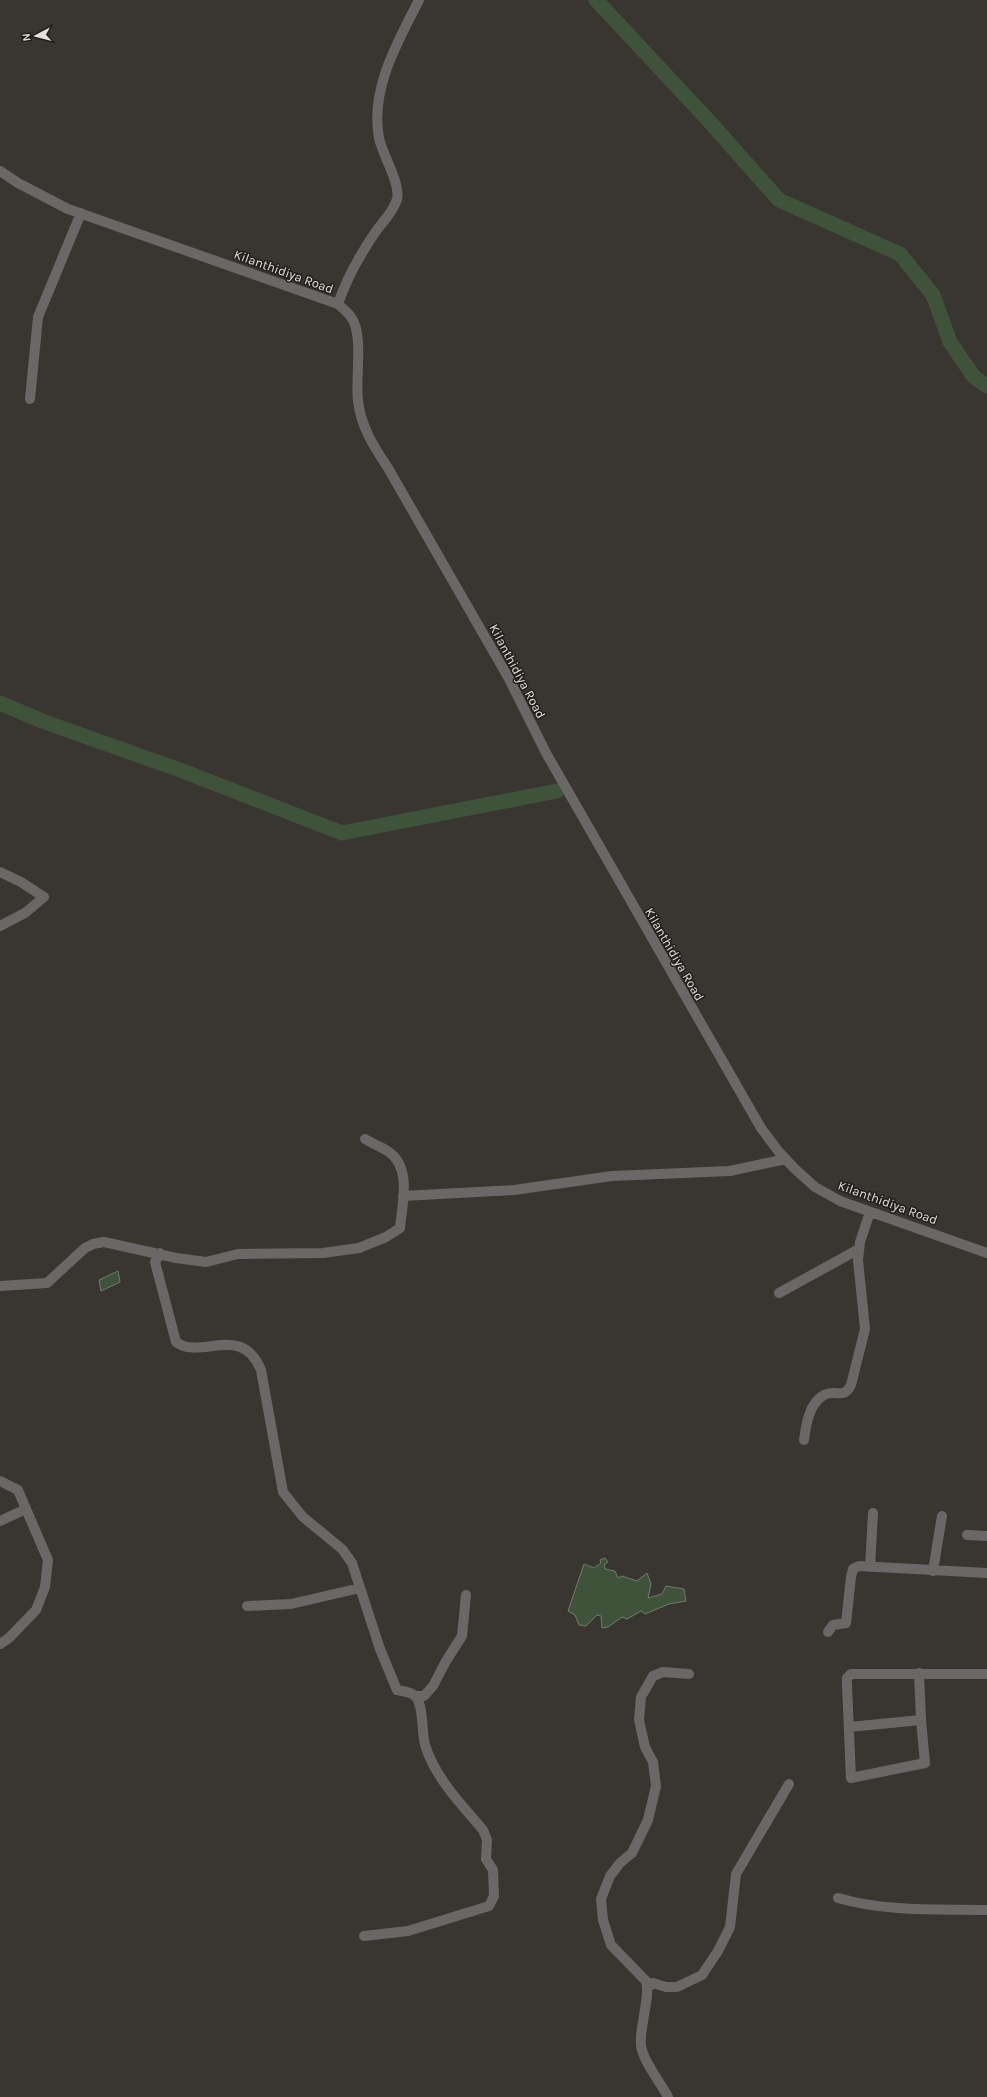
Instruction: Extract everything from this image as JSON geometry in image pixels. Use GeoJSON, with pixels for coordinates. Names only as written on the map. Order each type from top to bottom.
{"type":"FeatureCollection","features":[{"type":"Feature","properties":{"kind":"street"},"geometry":{"type":"LineString","coordinates":[[338,304],[352,273],[372,236],[397,200],[396,187],[379,137],[380,104],[387,67],[401,33],[419,0]]}},
{"type":"Feature","properties":{"kind":"street","name":"Kilanthidiya Road"},"geometry":{"type":"LineString","coordinates":[[0,171],[18,183],[68,209],[338,304],[351,317],[356,328],[358,343],[356,382],[358,403],[363,423],[373,446],[388,468],[482,629],[546,752],[681,991],[761,1128],[786,1159],[815,1187],[840,1201],[987,1253]]}},
{"type":"Feature","properties":{"kind":"street"},"geometry":{"type":"LineString","coordinates":[[30,399],[38,317],[81,213]]}},
{"type":"Feature","properties":{"kind":"street"},"geometry":{"type":"LineString","coordinates":[[0,872],[21,882],[44,897],[25,913],[0,926]]}},
{"type":"Feature","properties":{"kind":"street"},"geometry":{"type":"LineString","coordinates":[[0,1286],[47,1283],[85,1248],[93,1244],[104,1242],[160,1253],[176,1258],[206,1262],[238,1254],[323,1253],[359,1248],[386,1237],[400,1228],[403,1196],[402,1169],[391,1153],[365,1139]]}},
{"type":"Feature","properties":{"kind":"street"},"geometry":{"type":"LineString","coordinates":[[403,1196],[514,1190],[612,1176],[730,1171],[786,1159]]}},
{"type":"Feature","properties":{"kind":"street"},"geometry":{"type":"LineString","coordinates":[[804,1440],[806,1421],[817,1402],[824,1395],[844,1393],[848,1391],[851,1385],[865,1329],[864,1310],[859,1284],[859,1249],[870,1212]]}},
{"type":"Feature","properties":{"kind":"street"},"geometry":{"type":"LineString","coordinates":[[779,1293],[859,1249]]}},
{"type":"Feature","properties":{"kind":"street"},"geometry":{"type":"LineString","coordinates":[[160,1253],[155,1262],[176,1342],[187,1348],[236,1345],[248,1351],[256,1360],[261,1370],[284,1492],[304,1517],[342,1549],[352,1563],[380,1649],[397,1690],[412,1693],[416,1696],[424,1696],[433,1686],[446,1661],[462,1636],[466,1595]]}},
{"type":"Feature","properties":{"kind":"street"},"geometry":{"type":"LineString","coordinates":[[0,1481],[18,1490],[48,1560],[45,1587],[36,1610],[9,1638],[0,1644]]}},
{"type":"Feature","properties":{"kind":"street"},"geometry":{"type":"LineString","coordinates":[[0,1521],[26,1509]]}},
{"type":"Feature","properties":{"kind":"street"},"geometry":{"type":"LineString","coordinates":[[870,1567],[874,1513]]}},
{"type":"Feature","properties":{"kind":"street"},"geometry":{"type":"LineString","coordinates":[[933,1571],[942,1516]]}},
{"type":"Feature","properties":{"kind":"street"},"geometry":{"type":"LineString","coordinates":[[967,1535],[987,1536]]}},
{"type":"Feature","properties":{"kind":"street"},"geometry":{"type":"LineString","coordinates":[[828,1632],[832,1626],[846,1623],[851,1577],[853,1569],[859,1566],[987,1573]]}},
{"type":"Feature","properties":{"kind":"street"},"geometry":{"type":"LineString","coordinates":[[247,1606],[291,1604],[360,1588]]}},
{"type":"Feature","properties":{"kind":"street"},"geometry":{"type":"LineString","coordinates":[[668,2097],[641,2046],[644,2004],[648,1987],[646,1981],[611,1945],[603,1920],[601,1899],[610,1876],[620,1863],[632,1853],[648,1820],[656,1786],[653,1762],[645,1747],[639,1720],[641,1697],[653,1676],[663,1672],[689,1674]]}},
{"type":"Feature","properties":{"kind":"street"},"geometry":{"type":"LineString","coordinates":[[919,1673],[925,1763],[851,1778],[847,1678],[851,1674],[919,1673],[987,1674]]}},
{"type":"Feature","properties":{"kind":"street"},"geometry":{"type":"LineString","coordinates":[[364,1936],[408,1931],[489,1906],[494,1896],[493,1870],[486,1859],[487,1840],[484,1830],[440,1778],[426,1747],[419,1703],[416,1696]]}},
{"type":"Feature","properties":{"kind":"street"},"geometry":{"type":"LineString","coordinates":[[849,1727],[921,1720]]}},
{"type":"Feature","properties":{"kind":"street"},"geometry":{"type":"LineString","coordinates":[[648,1987],[653,1983],[666,1987],[677,1987],[702,1975],[714,1957],[730,1927],[736,1874],[789,1784]]}},
{"type":"Feature","properties":{"kind":"street"},"geometry":{"type":"LineString","coordinates":[[838,1898],[864,1905],[888,1908],[987,1910]]}},
{"type":"Feature","properties":{"kind":"shaded area"},"geometry":{"type":"Polygon","coordinates":[[[118,1271],[120,1282],[101,1291],[99,1280],[118,1271]]]}},
{"type":"Feature","properties":{"kind":"shaded area"},"geometry":{"type":"Polygon","coordinates":[[[605,1558],[608,1562],[604,1565],[605,1569],[615,1571],[618,1578],[622,1576],[637,1581],[647,1573],[651,1584],[648,1598],[662,1594],[666,1586],[684,1589],[686,1601],[669,1604],[645,1614],[641,1611],[627,1619],[622,1617],[608,1627],[602,1628],[601,1616],[597,1615],[586,1626],[579,1625],[575,1615],[568,1611],[584,1564],[594,1568],[601,1563],[600,1560],[605,1558]]]}},
{"type":"Feature","properties":{"kind":"waterway"},"geometry":{"type":"LineString","coordinates":[[596,0],[709,121],[779,200],[900,254],[933,295],[950,342],[974,377],[987,386]]}},
{"type":"Feature","properties":{"kind":"waterway"},"geometry":{"type":"LineString","coordinates":[[0,703],[42,721],[180,770],[342,833],[557,791]]}}]}
